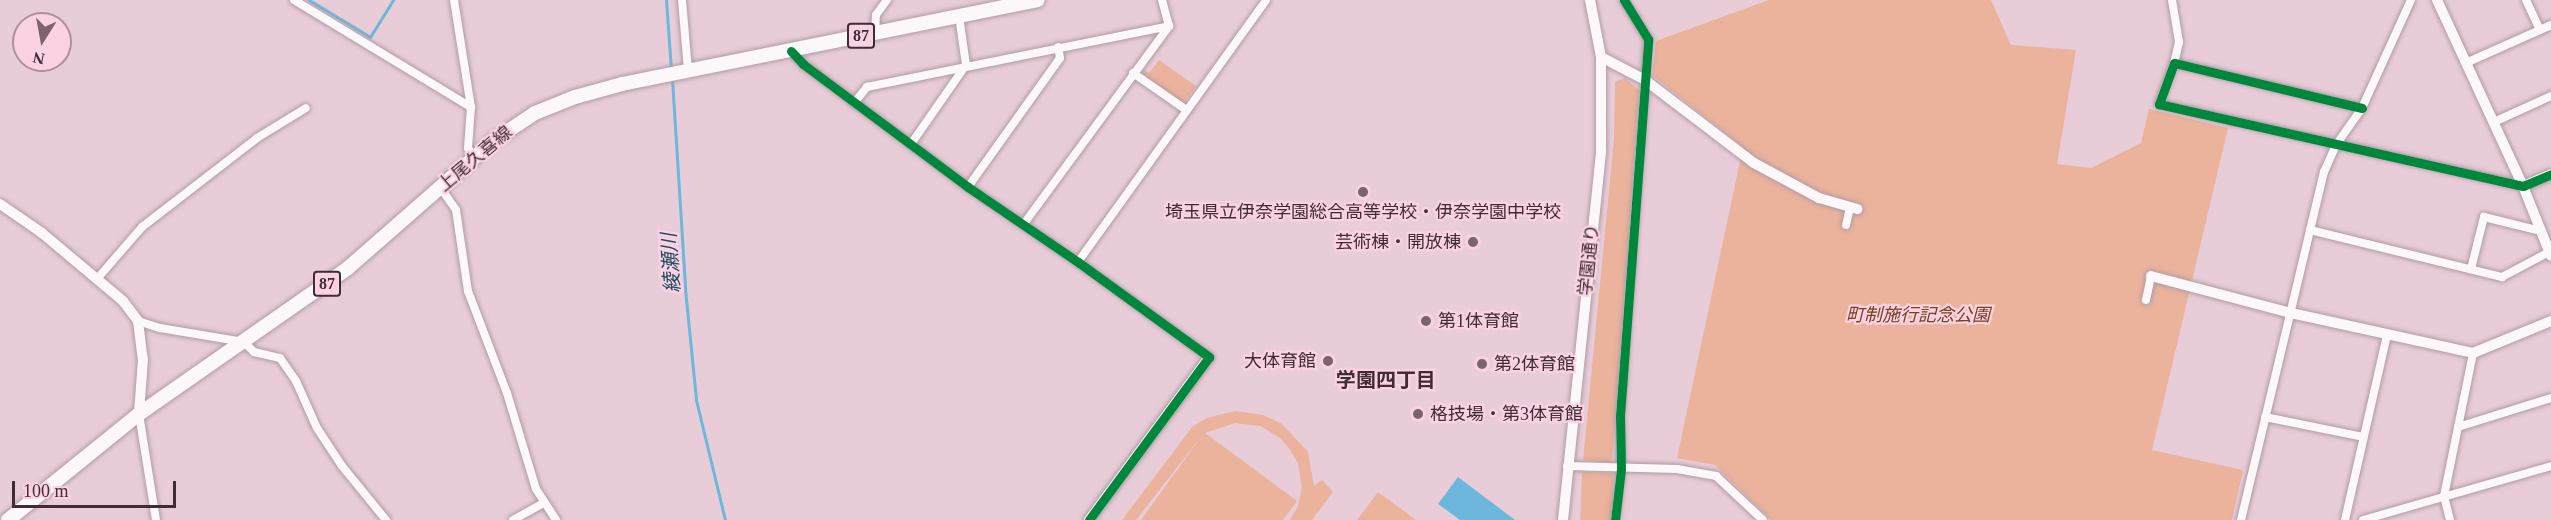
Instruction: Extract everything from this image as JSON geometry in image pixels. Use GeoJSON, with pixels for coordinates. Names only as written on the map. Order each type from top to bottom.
{"type":"FeatureCollection","features":[{"type":"Feature","properties":{"kind":"main road","name":"上尾久喜線"},"geometry":{"type":"LineString","coordinates":[[8,520],[139,414],[348,268],[474,157],[515,126],[554,105],[597,90],[1038,0]]}},
{"type":"Feature","properties":{"kind":"street"},"geometry":{"type":"LineString","coordinates":[[294,0],[471,107]]}},
{"type":"Feature","properties":{"kind":"street"},"geometry":{"type":"LineString","coordinates":[[454,0],[471,107],[468,148],[474,157]]}},
{"type":"Feature","properties":{"kind":"street"},"geometry":{"type":"LineString","coordinates":[[682,0],[686,71]]}},
{"type":"Feature","properties":{"kind":"street"},"geometry":{"type":"LineString","coordinates":[[875,33],[876,15],[887,0]]}},
{"type":"Feature","properties":{"kind":"street"},"geometry":{"type":"LineString","coordinates":[[1162,0],[1169,26]]}},
{"type":"Feature","properties":{"kind":"street"},"geometry":{"type":"LineString","coordinates":[[1078,262],[1185,109],[1266,0]]}},
{"type":"Feature","properties":{"kind":"street","name":"学園通り"},"geometry":{"type":"LineString","coordinates":[[1563,520],[1601,150],[1601,57],[1590,0]]}},
{"type":"Feature","properties":{"kind":"street"},"geometry":{"type":"LineString","coordinates":[[1615,520],[1621,469],[1620,415],[1648,39],[1624,0]]}},
{"type":"Feature","properties":{"kind":"street"},"geometry":{"type":"LineString","coordinates":[[2172,0],[2180,42],[2159,104],[2523,186],[2551,174]]}},
{"type":"Feature","properties":{"kind":"street"},"geometry":{"type":"LineString","coordinates":[[2241,520],[2324,172],[2336,145],[2362,108],[2411,0]]}},
{"type":"Feature","properties":{"kind":"street"},"geometry":{"type":"LineString","coordinates":[[2310,230],[2502,277],[2550,253],[2468,62],[2437,0]]}},
{"type":"Feature","properties":{"kind":"street"},"geometry":{"type":"LineString","coordinates":[[2526,0],[2540,30]]}},
{"type":"Feature","properties":{"kind":"street"},"geometry":{"type":"LineString","coordinates":[[911,144],[966,65],[959,16]]}},
{"type":"Feature","properties":{"kind":"street"},"geometry":{"type":"LineString","coordinates":[[2468,62],[2551,25]]}},
{"type":"Feature","properties":{"kind":"street"},"geometry":{"type":"LineString","coordinates":[[854,103],[867,87],[966,65],[1169,26]]}},
{"type":"Feature","properties":{"kind":"street"},"geometry":{"type":"LineString","coordinates":[[1023,225],[1169,26]]}},
{"type":"Feature","properties":{"kind":"street"},"geometry":{"type":"LineString","coordinates":[[968,187],[1060,58],[1058,47]]}},
{"type":"Feature","properties":{"kind":"street"},"geometry":{"type":"LineString","coordinates":[[791,51],[803,64],[968,187],[1078,262],[1209,357],[1089,520]]}},
{"type":"Feature","properties":{"kind":"street"},"geometry":{"type":"LineString","coordinates":[[1601,57],[1645,80],[1754,163],[1820,198],[1853,208],[1846,225]]}},
{"type":"Feature","properties":{"kind":"street"},"geometry":{"type":"LineString","coordinates":[[2174,63],[2362,108]]}},
{"type":"Feature","properties":{"kind":"street"},"geometry":{"type":"LineString","coordinates":[[1133,73],[1185,109]]}},
{"type":"Feature","properties":{"kind":"street"},"geometry":{"type":"LineString","coordinates":[[2494,122],[2551,96]]}},
{"type":"Feature","properties":{"kind":"street"},"geometry":{"type":"LineString","coordinates":[[97,279],[142,227],[257,138],[306,108]]}},
{"type":"Feature","properties":{"kind":"street"},"geometry":{"type":"LineString","coordinates":[[440,187],[456,210],[468,291],[492,352],[537,489],[556,520]]}},
{"type":"Feature","properties":{"kind":"street"},"geometry":{"type":"LineString","coordinates":[[0,204],[42,233],[123,301],[138,321],[143,359],[139,414],[156,520]]}},
{"type":"Feature","properties":{"kind":"street"},"geometry":{"type":"LineString","coordinates":[[2471,269],[2484,217],[2541,231]]}},
{"type":"Feature","properties":{"kind":"street"},"geometry":{"type":"LineString","coordinates":[[2146,300],[2151,276],[2291,313],[2474,353],[2551,321]]}},
{"type":"Feature","properties":{"kind":"street"},"geometry":{"type":"LineString","coordinates":[[138,321],[160,328],[244,342],[254,352],[280,358],[296,381],[317,428],[342,466],[386,520]]}},
{"type":"Feature","properties":{"kind":"street"},"geometry":{"type":"LineString","coordinates":[[2345,520],[2387,335]]}},
{"type":"Feature","properties":{"kind":"street"},"geometry":{"type":"LineString","coordinates":[[2450,520],[2444,496],[2474,353]]}},
{"type":"Feature","properties":{"kind":"street"},"geometry":{"type":"LineString","coordinates":[[2458,427],[2551,398]]}},
{"type":"Feature","properties":{"kind":"street"},"geometry":{"type":"LineString","coordinates":[[2265,417],[2363,437]]}},
{"type":"Feature","properties":{"kind":"street"},"geometry":{"type":"LineString","coordinates":[[2362,520],[2551,465]]}},
{"type":"Feature","properties":{"kind":"street"},"geometry":{"type":"LineString","coordinates":[[1567,466],[1677,469],[1716,476],[1763,520]]}},
{"type":"Feature","properties":{"kind":"street"},"geometry":{"type":"LineString","coordinates":[[513,520],[544,503]]}},
{"type":"Feature","properties":{"kind":"green space","name":"町制施行記念公園"},"geometry":{"type":"Polygon","coordinates":[[[1769,0],[1991,0],[2011,45],[2076,50],[2057,164],[2091,168],[2141,143],[2149,109],[2228,128],[2152,450],[2243,470],[2232,520],[1771,520],[1715,465],[1677,458],[1743,147],[1652,75],[1656,41],[1769,0]]]}},
{"type":"Feature","properties":{"kind":"green space"},"geometry":{"type":"Polygon","coordinates":[[[1159,60],[1196,86],[1185,101],[1181,102],[1143,74],[1144,70],[1149,73],[1159,60]]]}},
{"type":"Feature","properties":{"kind":"green space"},"geometry":{"type":"Polygon","coordinates":[[[1625,78],[1639,90],[1612,463],[1583,460],[1614,139],[1615,82],[1625,78]]]}},
{"type":"Feature","properties":{"kind":"green space"},"geometry":{"type":"Polygon","coordinates":[[[1235,411],[1263,415],[1282,424],[1308,452],[1314,486],[1322,480],[1333,492],[1312,520],[1290,520],[1298,506],[1302,488],[1298,463],[1288,447],[1280,438],[1260,426],[1235,423],[1205,433],[1297,501],[1283,520],[1141,520],[1203,434],[1136,520],[1122,520],[1193,426],[1207,418],[1235,411]]]}},
{"type":"Feature","properties":{"kind":"green space"},"geometry":{"type":"Polygon","coordinates":[[[1582,472],[1614,473],[1612,520],[1580,520],[1582,472]]]}},
{"type":"Feature","properties":{"kind":"green space"},"geometry":{"type":"Polygon","coordinates":[[[1378,492],[1416,520],[1357,520],[1378,492]]]}},
{"type":"Feature","properties":{"kind":"water"},"geometry":{"type":"Polygon","coordinates":[[[1458,477],[1515,520],[1460,520],[1438,504],[1458,477]]]}},
{"type":"Feature","properties":{"kind":"waterway"},"geometry":{"type":"LineString","coordinates":[[309,0],[370,37],[393,0]]}},
{"type":"Feature","properties":{"kind":"waterway","name":"綾瀬川"},"geometry":{"type":"LineString","coordinates":[[666,0],[671,70]]}},
{"type":"Feature","properties":{"kind":"waterway","name":"綾瀬川"},"geometry":{"type":"LineString","coordinates":[[672,79],[686,299],[696,400],[725,520]]}},
{"type":"Feature","properties":{"kind":"cycle path"},"geometry":{"type":"LineString","coordinates":[[1615,520],[1621,469],[1620,415],[1648,39],[1624,0]]}},
{"type":"Feature","properties":{"kind":"cycle path"},"geometry":{"type":"LineString","coordinates":[[791,51],[803,64],[968,187],[1078,262],[1209,357],[1089,520]]}},
{"type":"Feature","properties":{"kind":"cycle path"},"geometry":{"type":"LineString","coordinates":[[2362,108],[2174,63],[2159,104],[2523,186],[2551,174]]}},
{"type":"Feature","properties":{"kind":"place","name":"埼玉県立伊奈学園総合高等学校・伊奈学園中学校"},"geometry":{"type":"Point","coordinates":[1363,192]}},
{"type":"Feature","properties":{"kind":"place","name":"芸術棟・開放棟"},"geometry":{"type":"Point","coordinates":[1473,242]}},
{"type":"Feature","properties":{"kind":"place","name":"第1体育館"},"geometry":{"type":"Point","coordinates":[1426,321]}},
{"type":"Feature","properties":{"kind":"place","name":"大体育館"},"geometry":{"type":"Point","coordinates":[1328,361]}},
{"type":"Feature","properties":{"kind":"place","name":"第2体育館"},"geometry":{"type":"Point","coordinates":[1482,364]}},
{"type":"Feature","properties":{"kind":"place","name":"格技場・第3体育館"},"geometry":{"type":"Point","coordinates":[1418,414]}},
{"type":"Feature","properties":{"kind":"district","name":"学園四丁目"},"geometry":{"type":"Point","coordinates":[1386,380]}}]}
